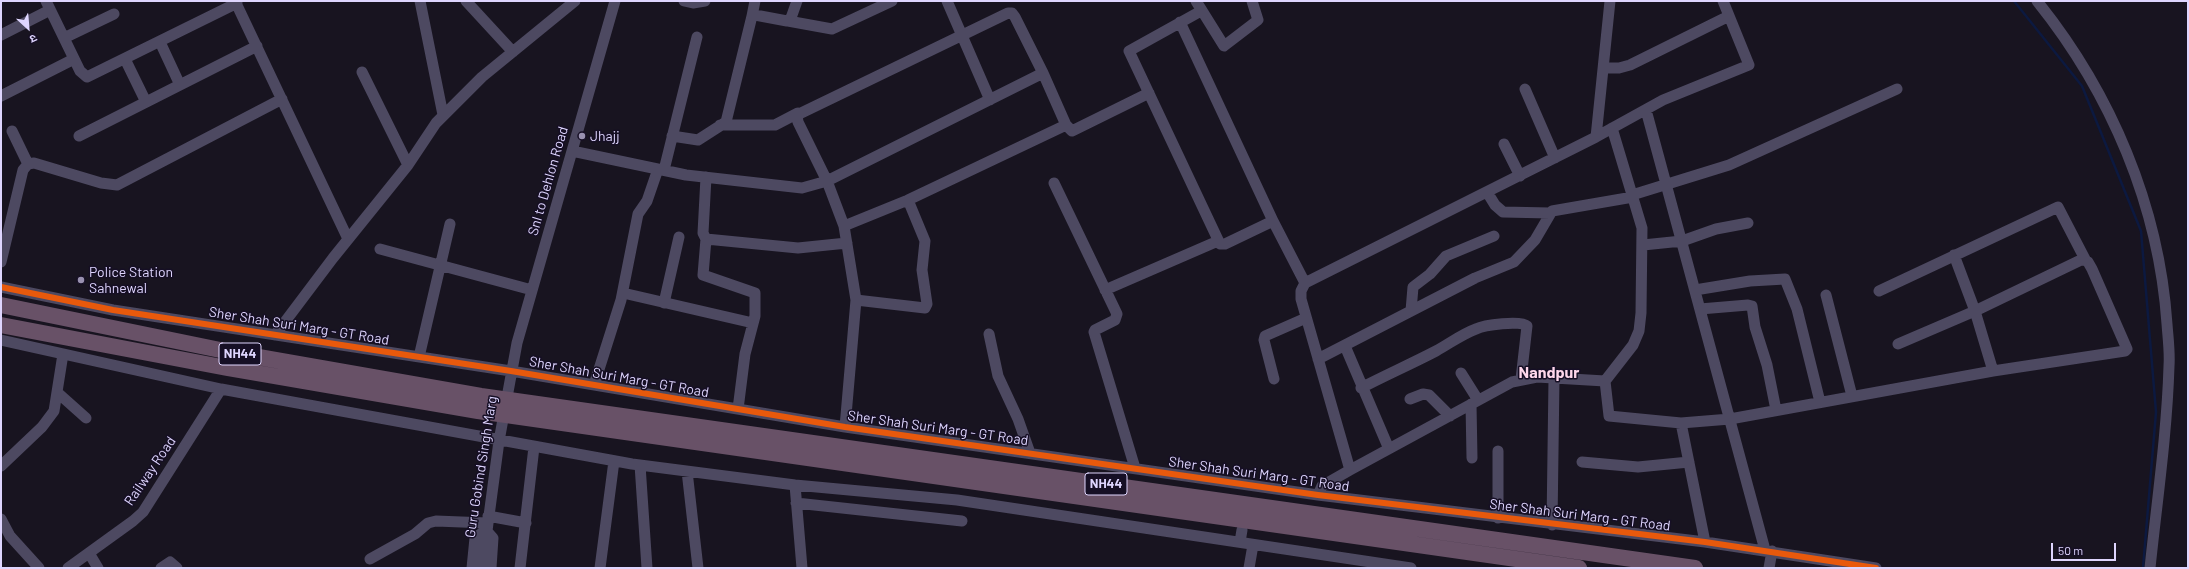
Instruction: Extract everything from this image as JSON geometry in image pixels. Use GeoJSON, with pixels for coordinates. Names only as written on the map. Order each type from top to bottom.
{"type":"FeatureCollection","features":[{"type":"Feature","properties":{"kind":"highway","name":"NH44"},"geometry":{"type":"LineString","coordinates":[[1,305],[480,403]]}},
{"type":"Feature","properties":{"kind":"highway","name":"NH44"},"geometry":{"type":"LineString","coordinates":[[1,325],[226,368],[480,403],[1579,568]]}},
{"type":"Feature","properties":{"kind":"highway","name":"NH44"},"geometry":{"type":"LineString","coordinates":[[517,409],[1695,568]]}},
{"type":"Feature","properties":{"kind":"street"},"geometry":{"type":"LineString","coordinates":[[420,1],[443,115]]}},
{"type":"Feature","properties":{"kind":"street"},"geometry":{"type":"LineString","coordinates":[[466,1],[513,52]]}},
{"type":"Feature","properties":{"kind":"street"},"geometry":{"type":"LineString","coordinates":[[275,335],[348,239],[408,165],[425,136],[443,115],[467,91],[575,1]]}},
{"type":"Feature","properties":{"kind":"street","name":"Snl to Dehlon Road"},"geometry":{"type":"LineString","coordinates":[[511,371],[532,290],[615,1]]}},
{"type":"Feature","properties":{"kind":"street"},"geometry":{"type":"LineString","coordinates":[[684,1],[693,3],[705,1]]}},
{"type":"Feature","properties":{"kind":"street"},"geometry":{"type":"LineString","coordinates":[[672,136],[695,140],[728,120],[755,1]]}},
{"type":"Feature","properties":{"kind":"street"},"geometry":{"type":"LineString","coordinates":[[788,21],[797,1]]}},
{"type":"Feature","properties":{"kind":"street"},"geometry":{"type":"LineString","coordinates":[[752,16],[755,15],[784,22],[788,21],[832,29],[892,1]]}},
{"type":"Feature","properties":{"kind":"street"},"geometry":{"type":"LineString","coordinates":[[948,1],[971,59],[990,100]]}},
{"type":"Feature","properties":{"kind":"street"},"geometry":{"type":"LineString","coordinates":[[1252,1],[1258,20],[1226,46],[1222,44],[1199,6],[1180,22],[1129,50],[1218,241],[1221,244],[1225,244],[1273,221]]}},
{"type":"Feature","properties":{"kind":"street"},"geometry":{"type":"LineString","coordinates":[[1596,137],[1610,1]]}},
{"type":"Feature","properties":{"kind":"street"},"geometry":{"type":"LineString","coordinates":[[1305,283],[1520,176],[1596,137],[1663,100],[1749,65],[1723,1]]}},
{"type":"Feature","properties":{"kind":"street"},"geometry":{"type":"LineString","coordinates":[[2037,1],[2069,41],[2100,97],[2136,174],[2157,245],[2166,303],[2170,365],[2150,568]]}},
{"type":"Feature","properties":{"kind":"street"},"geometry":{"type":"LineString","coordinates":[[1,35],[48,5],[82,75],[87,77],[160,42],[236,2],[348,239]]}},
{"type":"Feature","properties":{"kind":"street"},"geometry":{"type":"LineString","coordinates":[[720,125],[775,125],[1005,13],[1012,13],[1070,130],[1074,130],[1149,93]]}},
{"type":"Feature","properties":{"kind":"street"},"geometry":{"type":"LineString","coordinates":[[64,38],[114,14]]}},
{"type":"Feature","properties":{"kind":"street"},"geometry":{"type":"LineString","coordinates":[[1604,68],[1626,66],[1729,16]]}},
{"type":"Feature","properties":{"kind":"street"},"geometry":{"type":"LineString","coordinates":[[1180,22],[1273,221],[1305,283],[1301,296],[1306,318],[1350,470]]}},
{"type":"Feature","properties":{"kind":"street"},"geometry":{"type":"LineString","coordinates":[[594,385],[623,294],[638,214],[648,201],[661,169],[672,136],[697,38]]}},
{"type":"Feature","properties":{"kind":"street"},"geometry":{"type":"LineString","coordinates":[[160,42],[180,85]]}},
{"type":"Feature","properties":{"kind":"street"},"geometry":{"type":"LineString","coordinates":[[79,136],[257,46]]}},
{"type":"Feature","properties":{"kind":"street"},"geometry":{"type":"LineString","coordinates":[[1,96],[74,59]]}},
{"type":"Feature","properties":{"kind":"street"},"geometry":{"type":"LineString","coordinates":[[125,59],[146,102]]}},
{"type":"Feature","properties":{"kind":"street"},"geometry":{"type":"LineString","coordinates":[[362,72],[408,165]]}},
{"type":"Feature","properties":{"kind":"street"},"geometry":{"type":"LineString","coordinates":[[572,151],[706,177],[802,188],[827,181],[1043,73]]}},
{"type":"Feature","properties":{"kind":"street"},"geometry":{"type":"LineString","coordinates":[[1525,89],[1555,158]]}},
{"type":"Feature","properties":{"kind":"street"},"geometry":{"type":"LineString","coordinates":[[1487,192],[1495,206],[1503,212],[1550,213],[1632,196],[1728,166],[1897,89]]}},
{"type":"Feature","properties":{"kind":"street"},"geometry":{"type":"LineString","coordinates":[[1,262],[23,170],[28,164],[34,163],[101,183],[117,185],[282,99]]}},
{"type":"Feature","properties":{"kind":"street"},"geometry":{"type":"LineString","coordinates":[[1646,110],[1730,419],[1769,551],[1769,568]]}},
{"type":"Feature","properties":{"kind":"street"},"geometry":{"type":"LineString","coordinates":[[798,113],[798,122],[827,181],[844,226],[856,300],[845,428]]}},
{"type":"Feature","properties":{"kind":"street"},"geometry":{"type":"LineString","coordinates":[[844,226],[908,200],[1066,124]]}},
{"type":"Feature","properties":{"kind":"street"},"geometry":{"type":"LineString","coordinates":[[1612,128],[1642,228],[1643,245],[1641,313],[1637,336],[1631,348],[1605,381],[1607,412],[1609,416],[1681,423],[1730,419],[1993,371],[2127,351],[2127,347],[2086,261],[2058,207],[1879,290]]}},
{"type":"Feature","properties":{"kind":"street"},"geometry":{"type":"LineString","coordinates":[[12,131],[28,164]]}},
{"type":"Feature","properties":{"kind":"street"},"geometry":{"type":"LineString","coordinates":[[1504,144],[1520,176]]}},
{"type":"Feature","properties":{"kind":"street"},"geometry":{"type":"LineString","coordinates":[[706,177],[703,232],[706,239],[703,275],[755,292],[755,312],[745,354],[738,409]]}},
{"type":"Feature","properties":{"kind":"street"},"geometry":{"type":"LineString","coordinates":[[1054,183],[1117,316],[1114,321],[1095,330],[1094,332],[1135,468]]}},
{"type":"Feature","properties":{"kind":"street"},"geometry":{"type":"LineString","coordinates":[[856,300],[920,309],[926,307],[922,270],[926,241],[908,200]]}},
{"type":"Feature","properties":{"kind":"street"},"geometry":{"type":"LineString","coordinates":[[1318,359],[1411,310],[1488,272],[1517,260],[1538,237],[1550,213]]}},
{"type":"Feature","properties":{"kind":"street"},"geometry":{"type":"LineString","coordinates":[[1643,245],[1682,241],[1716,229],[1748,223]]}},
{"type":"Feature","properties":{"kind":"street"},"geometry":{"type":"LineString","coordinates":[[419,357],[450,224]]}},
{"type":"Feature","properties":{"kind":"street"},"geometry":{"type":"LineString","coordinates":[[1411,310],[1411,293],[1413,287],[1430,274],[1443,258],[1494,236]]}},
{"type":"Feature","properties":{"kind":"street"},"geometry":{"type":"LineString","coordinates":[[664,303],[679,237]]}},
{"type":"Feature","properties":{"kind":"street"},"geometry":{"type":"LineString","coordinates":[[706,239],[798,248],[847,243]]}},
{"type":"Feature","properties":{"kind":"street"},"geometry":{"type":"LineString","coordinates":[[1105,290],[1218,241]]}},
{"type":"Feature","properties":{"kind":"street"},"geometry":{"type":"LineString","coordinates":[[380,249],[532,290]]}},
{"type":"Feature","properties":{"kind":"street"},"geometry":{"type":"LineString","coordinates":[[1954,256],[1975,311],[1993,371]]}},
{"type":"Feature","properties":{"kind":"street"},"geometry":{"type":"LineString","coordinates":[[1898,344],[1975,311],[2075,262],[2083,259],[2086,261]]}},
{"type":"Feature","properties":{"kind":"street"},"geometry":{"type":"LineString","coordinates":[[1695,290],[1750,281],[1785,279],[1797,310],[1820,402]]}},
{"type":"Feature","properties":{"kind":"street","name":"Sher Shah Suri Marg - GT Road"},"geometry":{"type":"LineString","coordinates":[[1,287],[113,310],[511,371],[845,428],[1135,468],[1248,490],[1318,495],[1552,525],[1705,542],[1876,568]]}},
{"type":"Feature","properties":{"kind":"street"},"geometry":{"type":"LineString","coordinates":[[623,294],[753,323]]}},
{"type":"Feature","properties":{"kind":"street"},"geometry":{"type":"LineString","coordinates":[[1826,295],[1852,396]]}},
{"type":"Feature","properties":{"kind":"street"},"geometry":{"type":"LineString","coordinates":[[1700,309],[1748,305],[1752,306],[1755,327],[1766,360],[1776,410]]}},
{"type":"Feature","properties":{"kind":"street"},"geometry":{"type":"LineString","coordinates":[[1274,379],[1264,340],[1265,336],[1306,318]]}},
{"type":"Feature","properties":{"kind":"street"},"geometry":{"type":"LineString","coordinates":[[1362,388],[1477,328],[1522,323],[1526,325],[1527,328],[1521,379]]}},
{"type":"Feature","properties":{"kind":"street"},"geometry":{"type":"LineString","coordinates":[[988,334],[998,376],[1018,420],[1030,453]]}},
{"type":"Feature","properties":{"kind":"street"},"geometry":{"type":"LineString","coordinates":[[1,340],[221,389],[614,461],[794,485],[957,500],[1412,568]]}},
{"type":"Feature","properties":{"kind":"street"},"geometry":{"type":"LineString","coordinates":[[1345,346],[1389,449]]}},
{"type":"Feature","properties":{"kind":"street"},"geometry":{"type":"LineString","coordinates":[[1,466],[46,423],[54,411],[63,354]]}},
{"type":"Feature","properties":{"kind":"street","name":"Guru Gobind Singh Marg"},"geometry":{"type":"LineString","coordinates":[[482,568],[486,527],[511,371]]}},
{"type":"Feature","properties":{"kind":"street"},"geometry":{"type":"LineString","coordinates":[[1461,373],[1474,402],[1472,458]]}},
{"type":"Feature","properties":{"kind":"street"},"geometry":{"type":"LineString","coordinates":[[1318,495],[1322,486],[1505,385],[1521,379],[1554,378],[1605,381]]}},
{"type":"Feature","properties":{"kind":"street"},"geometry":{"type":"LineString","coordinates":[[1552,525],[1554,378]]}},
{"type":"Feature","properties":{"kind":"street","name":"Railway Road"},"geometry":{"type":"LineString","coordinates":[[68,568],[133,521],[143,512],[221,389]]}},
{"type":"Feature","properties":{"kind":"street"},"geometry":{"type":"LineString","coordinates":[[58,392],[86,418]]}},
{"type":"Feature","properties":{"kind":"street"},"geometry":{"type":"LineString","coordinates":[[1410,399],[1423,394],[1429,395],[1450,416]]}},
{"type":"Feature","properties":{"kind":"street"},"geometry":{"type":"LineString","coordinates":[[1681,423],[1705,542]]}},
{"type":"Feature","properties":{"kind":"street"},"geometry":{"type":"LineString","coordinates":[[520,568],[534,447]]}},
{"type":"Feature","properties":{"kind":"street"},"geometry":{"type":"LineString","coordinates":[[1498,451],[1498,518]]}},
{"type":"Feature","properties":{"kind":"street"},"geometry":{"type":"LineString","coordinates":[[600,568],[614,461]]}},
{"type":"Feature","properties":{"kind":"street"},"geometry":{"type":"LineString","coordinates":[[1582,462],[1638,467],[1689,462]]}},
{"type":"Feature","properties":{"kind":"street"},"geometry":{"type":"LineString","coordinates":[[640,465],[647,568]]}},
{"type":"Feature","properties":{"kind":"street"},"geometry":{"type":"LineString","coordinates":[[687,471],[698,568]]}},
{"type":"Feature","properties":{"kind":"street"},"geometry":{"type":"LineString","coordinates":[[794,485],[802,568]]}},
{"type":"Feature","properties":{"kind":"street"},"geometry":{"type":"LineString","coordinates":[[796,503],[962,521]]}},
{"type":"Feature","properties":{"kind":"street"},"geometry":{"type":"LineString","coordinates":[[1,519],[10,536],[39,568]]}},
{"type":"Feature","properties":{"kind":"street"},"geometry":{"type":"LineString","coordinates":[[370,558],[415,534],[428,523],[436,522],[486,527],[526,523]]}},
{"type":"Feature","properties":{"kind":"street"},"geometry":{"type":"LineString","coordinates":[[472,568],[475,538],[486,527]]}},
{"type":"Feature","properties":{"kind":"street"},"geometry":{"type":"LineString","coordinates":[[486,527],[493,538],[491,568]]}},
{"type":"Feature","properties":{"kind":"street"},"geometry":{"type":"LineString","coordinates":[[1240,542],[1242,530]]}},
{"type":"Feature","properties":{"kind":"street"},"geometry":{"type":"LineString","coordinates":[[1250,568],[1253,545]]}},
{"type":"Feature","properties":{"kind":"street"},"geometry":{"type":"LineString","coordinates":[[89,553],[98,568]]}},
{"type":"Feature","properties":{"kind":"street"},"geometry":{"type":"LineString","coordinates":[[161,568],[170,562],[177,568]]}},
{"type":"Feature","properties":{"kind":"waterway"},"geometry":{"type":"LineString","coordinates":[[2014,1],[2082,86],[2141,231],[2156,412],[2143,568]]}},
{"type":"Feature","properties":{"kind":"cycle path"},"geometry":{"type":"LineString","coordinates":[[1,287],[113,310],[511,371],[845,427],[1318,495],[1705,542],[1876,568]]}},
{"type":"Feature","properties":{"kind":"place","name":"Jhajj"},"geometry":{"type":"Point","coordinates":[582,136]}},
{"type":"Feature","properties":{"kind":"place","name":"Police Station Sahnewal"},"geometry":{"type":"Point","coordinates":[81,280]}},
{"type":"Feature","properties":{"kind":"district","name":"Nandpur"},"geometry":{"type":"Point","coordinates":[1549,373]}}]}
